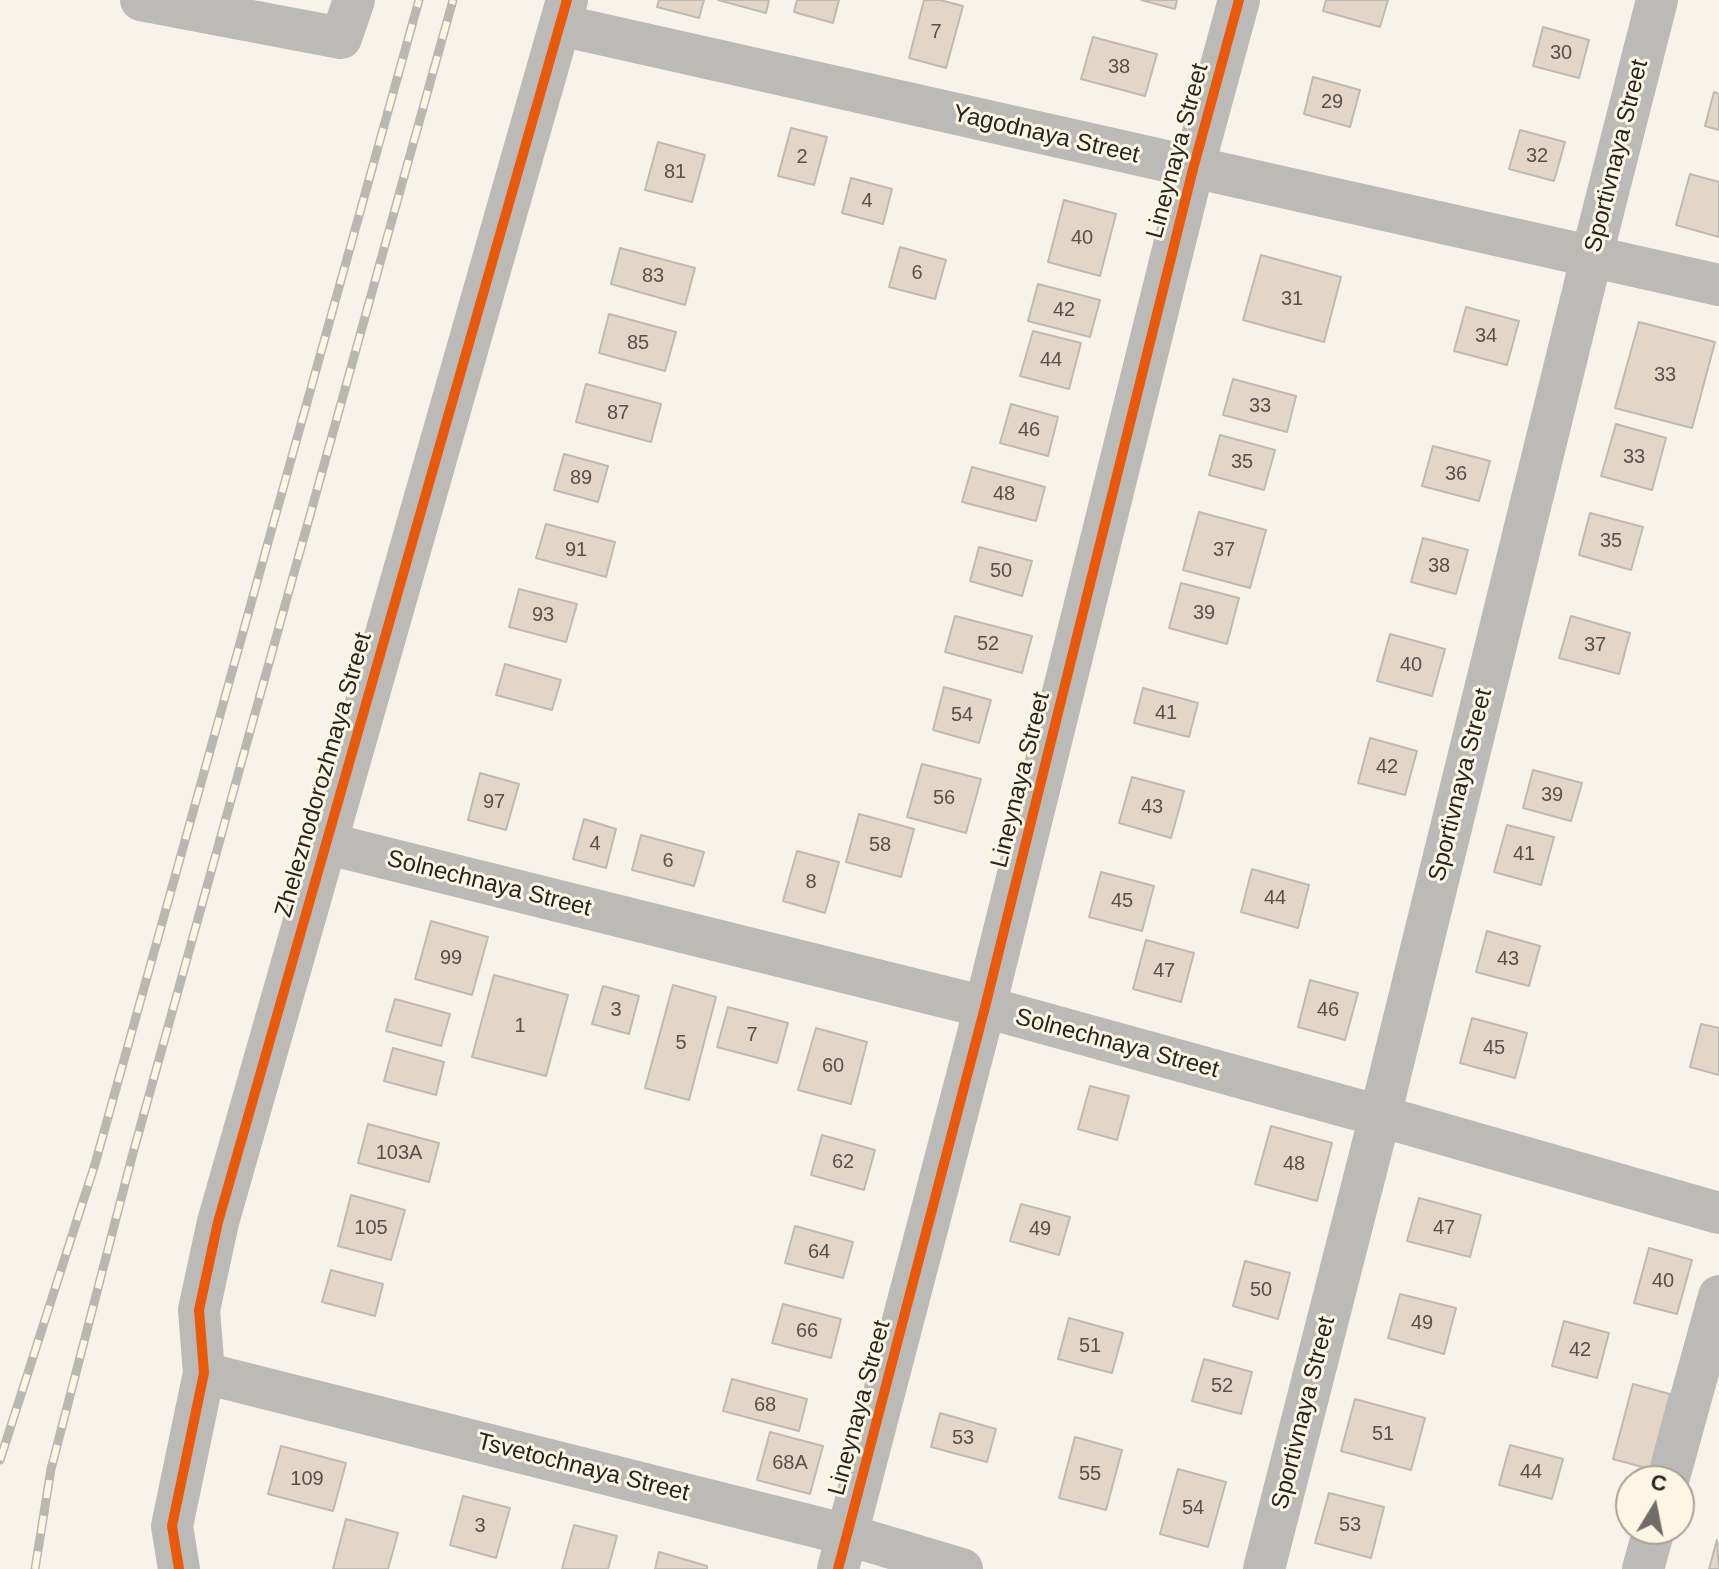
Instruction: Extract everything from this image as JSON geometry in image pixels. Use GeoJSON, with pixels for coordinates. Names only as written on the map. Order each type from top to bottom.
{"type":"FeatureCollection","features":[{"type":"Feature","properties":{"kind":"street"},"geometry":{"type":"LineString","coordinates":[[141,0],[347,19]]}},
{"type":"Feature","properties":{"kind":"street","name":"Lineynaya Street"},"geometry":{"type":"LineString","coordinates":[[843,1552],[985,1007],[1193,169],[1239,0]]}},
{"type":"Feature","properties":{"kind":"street","name":"Sportivnaya Street"},"geometry":{"type":"LineString","coordinates":[[1264,1569],[1380,1116],[1657,0]]}},
{"type":"Feature","properties":{"kind":"street","name":"Yagodnaya Street"},"geometry":{"type":"LineString","coordinates":[[564,13],[1193,169],[1719,285]]}},
{"type":"Feature","properties":{"kind":"street","name":"Zheleznodorozhnaya Street"},"geometry":{"type":"LineString","coordinates":[[179,1569],[172,1526],[204,1373],[199,1310],[218,1222],[564,13]]}},
{"type":"Feature","properties":{"kind":"street","name":"Solnechnaya Street"},"geometry":{"type":"LineString","coordinates":[[325,843],[985,1007],[1719,1213]]}},
{"type":"Feature","properties":{"kind":"street"},"geometry":{"type":"LineString","coordinates":[[1672,1465],[1719,1296]]}},
{"type":"Feature","properties":{"kind":"street","name":"Tsvetochnaya Street"},"geometry":{"type":"LineString","coordinates":[[204,1373],[843,1552],[962,1569]]}},
{"type":"Feature","properties":{"kind":"street"},"geometry":{"type":"LineString","coordinates":[[1643,1569],[1650,1545]]}},
{"type":"Feature","properties":{"kind":"building"},"geometry":{"type":"Polygon","coordinates":[[[659,0],[704,0],[699,18],[657,7],[659,0]]]}},
{"type":"Feature","properties":{"kind":"building"},"geometry":{"type":"Polygon","coordinates":[[[718,0],[769,0],[766,13],[718,0]]]}},
{"type":"Feature","properties":{"kind":"building"},"geometry":{"type":"Polygon","coordinates":[[[797,0],[839,0],[833,23],[794,12],[797,0]]]}},
{"type":"Feature","properties":{"kind":"building"},"geometry":{"type":"Polygon","coordinates":[[[924,0],[940,0],[963,6],[946,68],[909,58],[924,0]]]}},
{"type":"Feature","properties":{"kind":"building"},"geometry":{"type":"Polygon","coordinates":[[[1141,0],[1177,0],[1175,9],[1141,0]]]}},
{"type":"Feature","properties":{"kind":"building"},"geometry":{"type":"Polygon","coordinates":[[[1326,0],[1388,0],[1380,27],[1323,11],[1326,0]]]}},
{"type":"Feature","properties":{"kind":"building"},"geometry":{"type":"Polygon","coordinates":[[[1543,27],[1589,40],[1579,78],[1533,66],[1543,27]]]}},
{"type":"Feature","properties":{"kind":"building"},"geometry":{"type":"Polygon","coordinates":[[[1093,37],[1157,54],[1145,96],[1081,79],[1093,37]]]}},
{"type":"Feature","properties":{"kind":"building"},"geometry":{"type":"Polygon","coordinates":[[[1313,77],[1360,90],[1350,127],[1304,114],[1313,77]]]}},
{"type":"Feature","properties":{"kind":"building"},"geometry":{"type":"Polygon","coordinates":[[[1714,92],[1719,94],[1719,130],[1705,126],[1714,92]]]}},
{"type":"Feature","properties":{"kind":"building"},"geometry":{"type":"Polygon","coordinates":[[[791,128],[827,137],[814,185],[778,176],[791,128]]]}},
{"type":"Feature","properties":{"kind":"building"},"geometry":{"type":"Polygon","coordinates":[[[1520,130],[1565,142],[1554,181],[1509,169],[1520,130]]]}},
{"type":"Feature","properties":{"kind":"building"},"geometry":{"type":"Polygon","coordinates":[[[658,142],[705,155],[692,202],[645,190],[658,142]]]}},
{"type":"Feature","properties":{"kind":"building"},"geometry":{"type":"Polygon","coordinates":[[[1690,174],[1719,182],[1719,237],[1676,225],[1690,174]]]}},
{"type":"Feature","properties":{"kind":"building"},"geometry":{"type":"Polygon","coordinates":[[[851,178],[892,189],[883,224],[842,213],[851,178]]]}},
{"type":"Feature","properties":{"kind":"building"},"geometry":{"type":"Polygon","coordinates":[[[1064,200],[1116,214],[1100,276],[1048,262],[1064,200]]]}},
{"type":"Feature","properties":{"kind":"building"},"geometry":{"type":"Polygon","coordinates":[[[900,247],[946,260],[935,299],[889,287],[900,247]]]}},
{"type":"Feature","properties":{"kind":"building"},"geometry":{"type":"Polygon","coordinates":[[[620,248],[695,268],[685,305],[611,284],[620,248]]]}},
{"type":"Feature","properties":{"kind":"building"},"geometry":{"type":"Polygon","coordinates":[[[1261,255],[1341,277],[1324,342],[1243,320],[1261,255]]]}},
{"type":"Feature","properties":{"kind":"building"},"geometry":{"type":"Polygon","coordinates":[[[1038,284],[1100,300],[1090,337],[1028,321],[1038,284]]]}},
{"type":"Feature","properties":{"kind":"building"},"geometry":{"type":"Polygon","coordinates":[[[1466,307],[1519,321],[1507,365],[1454,351],[1466,307]]]}},
{"type":"Feature","properties":{"kind":"building"},"geometry":{"type":"Polygon","coordinates":[[[609,314],[676,332],[665,371],[599,353],[609,314]]]}},
{"type":"Feature","properties":{"kind":"building"},"geometry":{"type":"Polygon","coordinates":[[[1639,322],[1715,342],[1692,428],[1615,408],[1639,322]]]}},
{"type":"Feature","properties":{"kind":"building"},"geometry":{"type":"Polygon","coordinates":[[[1033,331],[1081,343],[1069,389],[1020,376],[1033,331]]]}},
{"type":"Feature","properties":{"kind":"building"},"geometry":{"type":"Polygon","coordinates":[[[1233,379],[1296,396],[1287,432],[1223,415],[1233,379]]]}},
{"type":"Feature","properties":{"kind":"building"},"geometry":{"type":"Polygon","coordinates":[[[586,384],[661,404],[651,442],[576,422],[586,384]]]}},
{"type":"Feature","properties":{"kind":"building"},"geometry":{"type":"Polygon","coordinates":[[[1011,404],[1058,417],[1048,456],[1000,443],[1011,404]]]}},
{"type":"Feature","properties":{"kind":"building"},"geometry":{"type":"Polygon","coordinates":[[[1616,424],[1666,438],[1652,490],[1601,476],[1616,424]]]}},
{"type":"Feature","properties":{"kind":"building"},"geometry":{"type":"Polygon","coordinates":[[[1220,435],[1275,450],[1264,490],[1209,475],[1220,435]]]}},
{"type":"Feature","properties":{"kind":"building"},"geometry":{"type":"Polygon","coordinates":[[[1433,446],[1490,461],[1479,501],[1422,486],[1433,446]]]}},
{"type":"Feature","properties":{"kind":"building"},"geometry":{"type":"Polygon","coordinates":[[[564,454],[608,466],[598,502],[554,490],[564,454]]]}},
{"type":"Feature","properties":{"kind":"building"},"geometry":{"type":"Polygon","coordinates":[[[972,467],[1045,487],[1036,521],[962,502],[972,467]]]}},
{"type":"Feature","properties":{"kind":"building"},"geometry":{"type":"Polygon","coordinates":[[[1199,512],[1266,530],[1250,588],[1183,570],[1199,512]]]}},
{"type":"Feature","properties":{"kind":"building"},"geometry":{"type":"Polygon","coordinates":[[[1590,513],[1643,527],[1631,570],[1579,555],[1590,513]]]}},
{"type":"Feature","properties":{"kind":"building"},"geometry":{"type":"Polygon","coordinates":[[[546,524],[615,542],[606,577],[536,558],[546,524]]]}},
{"type":"Feature","properties":{"kind":"building"},"geometry":{"type":"Polygon","coordinates":[[[1423,538],[1468,550],[1456,594],[1411,582],[1423,538]]]}},
{"type":"Feature","properties":{"kind":"building"},"geometry":{"type":"Polygon","coordinates":[[[979,547],[1032,561],[1022,596],[970,581],[979,547]]]}},
{"type":"Feature","properties":{"kind":"building"},"geometry":{"type":"Polygon","coordinates":[[[1181,583],[1239,598],[1227,644],[1169,628],[1181,583]]]}},
{"type":"Feature","properties":{"kind":"building"},"geometry":{"type":"Polygon","coordinates":[[[519,589],[577,604],[566,642],[509,627],[519,589]]]}},
{"type":"Feature","properties":{"kind":"building"},"geometry":{"type":"Polygon","coordinates":[[[955,616],[1032,636],[1022,673],[945,652],[955,616]]]}},
{"type":"Feature","properties":{"kind":"building"},"geometry":{"type":"Polygon","coordinates":[[[1571,616],[1630,633],[1619,674],[1559,658],[1571,616]]]}},
{"type":"Feature","properties":{"kind":"building"},"geometry":{"type":"Polygon","coordinates":[[[1390,634],[1445,649],[1432,696],[1377,681],[1390,634]]]}},
{"type":"Feature","properties":{"kind":"building"},"geometry":{"type":"Polygon","coordinates":[[[505,664],[561,680],[552,710],[496,695],[505,664]]]}},
{"type":"Feature","properties":{"kind":"building"},"geometry":{"type":"Polygon","coordinates":[[[944,687],[991,700],[979,743],[933,730],[944,687]]]}},
{"type":"Feature","properties":{"kind":"building"},"geometry":{"type":"Polygon","coordinates":[[[1143,688],[1198,703],[1189,737],[1134,723],[1143,688]]]}},
{"type":"Feature","properties":{"kind":"building"},"geometry":{"type":"Polygon","coordinates":[[[1370,738],[1417,751],[1405,795],[1358,783],[1370,738]]]}},
{"type":"Feature","properties":{"kind":"building"},"geometry":{"type":"Polygon","coordinates":[[[922,764],[981,779],[966,833],[907,817],[922,764]]]}},
{"type":"Feature","properties":{"kind":"building"},"geometry":{"type":"Polygon","coordinates":[[[1533,770],[1582,783],[1571,821],[1523,808],[1533,770]]]}},
{"type":"Feature","properties":{"kind":"building"},"geometry":{"type":"Polygon","coordinates":[[[480,773],[519,784],[506,830],[468,820],[480,773]]]}},
{"type":"Feature","properties":{"kind":"building"},"geometry":{"type":"Polygon","coordinates":[[[1132,777],[1184,791],[1171,838],[1119,823],[1132,777]]]}},
{"type":"Feature","properties":{"kind":"building"},"geometry":{"type":"Polygon","coordinates":[[[859,814],[914,829],[901,877],[846,862],[859,814]]]}},
{"type":"Feature","properties":{"kind":"building"},"geometry":{"type":"Polygon","coordinates":[[[584,819],[616,829],[606,868],[573,859],[584,819]]]}},
{"type":"Feature","properties":{"kind":"building"},"geometry":{"type":"Polygon","coordinates":[[[1507,825],[1554,837],[1541,885],[1494,872],[1507,825]]]}},
{"type":"Feature","properties":{"kind":"building"},"geometry":{"type":"Polygon","coordinates":[[[641,835],[704,852],[694,886],[632,870],[641,835]]]}},
{"type":"Feature","properties":{"kind":"building"},"geometry":{"type":"Polygon","coordinates":[[[797,851],[839,862],[825,913],[783,901],[797,851]]]}},
{"type":"Feature","properties":{"kind":"building"},"geometry":{"type":"Polygon","coordinates":[[[1252,869],[1309,885],[1298,928],[1241,912],[1252,869]]]}},
{"type":"Feature","properties":{"kind":"building"},"geometry":{"type":"Polygon","coordinates":[[[1101,872],[1154,886],[1142,931],[1089,917],[1101,872]]]}},
{"type":"Feature","properties":{"kind":"building"},"geometry":{"type":"Polygon","coordinates":[[[431,921],[488,937],[472,995],[415,979],[431,921]]]}},
{"type":"Feature","properties":{"kind":"building"},"geometry":{"type":"Polygon","coordinates":[[[1487,931],[1540,946],[1529,986],[1476,972],[1487,931]]]}},
{"type":"Feature","properties":{"kind":"building"},"geometry":{"type":"Polygon","coordinates":[[[1146,940],[1194,953],[1181,1002],[1133,989],[1146,940]]]}},
{"type":"Feature","properties":{"kind":"building"},"geometry":{"type":"Polygon","coordinates":[[[494,975],[568,995],[546,1076],[472,1057],[494,975]]]}},
{"type":"Feature","properties":{"kind":"building"},"geometry":{"type":"Polygon","coordinates":[[[1310,980],[1358,993],[1345,1040],[1298,1027],[1310,980]]]}},
{"type":"Feature","properties":{"kind":"building"},"geometry":{"type":"Polygon","coordinates":[[[673,985],[716,997],[689,1100],[645,1088],[673,985]]]}},
{"type":"Feature","properties":{"kind":"building"},"geometry":{"type":"Polygon","coordinates":[[[603,986],[639,996],[629,1034],[592,1024],[603,986]]]}},
{"type":"Feature","properties":{"kind":"building"},"geometry":{"type":"Polygon","coordinates":[[[395,999],[450,1014],[441,1046],[386,1031],[395,999]]]}},
{"type":"Feature","properties":{"kind":"building"},"geometry":{"type":"Polygon","coordinates":[[[728,1007],[788,1023],[777,1063],[717,1047],[728,1007]]]}},
{"type":"Feature","properties":{"kind":"building"},"geometry":{"type":"Polygon","coordinates":[[[1472,1018],[1527,1033],[1515,1078],[1460,1063],[1472,1018]]]}},
{"type":"Feature","properties":{"kind":"building"},"geometry":{"type":"Polygon","coordinates":[[[1701,1024],[1719,1028],[1719,1075],[1690,1067],[1701,1024]]]}},
{"type":"Feature","properties":{"kind":"building"},"geometry":{"type":"Polygon","coordinates":[[[816,1028],[867,1042],[851,1104],[798,1090],[816,1028]]]}},
{"type":"Feature","properties":{"kind":"building"},"geometry":{"type":"Polygon","coordinates":[[[393,1048],[444,1062],[436,1095],[384,1081],[393,1048]]]}},
{"type":"Feature","properties":{"kind":"building"},"geometry":{"type":"Polygon","coordinates":[[[1090,1086],[1129,1096],[1117,1140],[1078,1129],[1090,1086]]]}},
{"type":"Feature","properties":{"kind":"building"},"geometry":{"type":"Polygon","coordinates":[[[368,1124],[439,1143],[429,1182],[358,1163],[368,1124]]]}},
{"type":"Feature","properties":{"kind":"building"},"geometry":{"type":"Polygon","coordinates":[[[1271,1126],[1332,1143],[1317,1201],[1255,1184],[1271,1126]]]}},
{"type":"Feature","properties":{"kind":"building"},"geometry":{"type":"Polygon","coordinates":[[[822,1135],[875,1150],[864,1190],[811,1175],[822,1135]]]}},
{"type":"Feature","properties":{"kind":"building"},"geometry":{"type":"Polygon","coordinates":[[[351,1195],[405,1210],[391,1260],[338,1246],[351,1195]]]}},
{"type":"Feature","properties":{"kind":"building"},"geometry":{"type":"Polygon","coordinates":[[[1419,1198],[1481,1215],[1470,1257],[1407,1241],[1419,1198]]]}},
{"type":"Feature","properties":{"kind":"building"},"geometry":{"type":"Polygon","coordinates":[[[1021,1204],[1070,1217],[1059,1255],[1010,1241],[1021,1204]]]}},
{"type":"Feature","properties":{"kind":"building"},"geometry":{"type":"Polygon","coordinates":[[[795,1226],[853,1242],[843,1278],[785,1263],[795,1226]]]}},
{"type":"Feature","properties":{"kind":"building"},"geometry":{"type":"Polygon","coordinates":[[[1649,1248],[1692,1260],[1677,1314],[1634,1303],[1649,1248]]]}},
{"type":"Feature","properties":{"kind":"building"},"geometry":{"type":"Polygon","coordinates":[[[1245,1261],[1290,1273],[1278,1319],[1233,1306],[1245,1261]]]}},
{"type":"Feature","properties":{"kind":"building"},"geometry":{"type":"Polygon","coordinates":[[[331,1270],[383,1284],[375,1316],[322,1302],[331,1270]]]}},
{"type":"Feature","properties":{"kind":"building"},"geometry":{"type":"Polygon","coordinates":[[[1400,1294],[1456,1308],[1444,1354],[1388,1338],[1400,1294]]]}},
{"type":"Feature","properties":{"kind":"building"},"geometry":{"type":"Polygon","coordinates":[[[783,1304],[841,1319],[831,1358],[772,1343],[783,1304]]]}},
{"type":"Feature","properties":{"kind":"building"},"geometry":{"type":"Polygon","coordinates":[[[1069,1318],[1123,1333],[1112,1373],[1058,1359],[1069,1318]]]}},
{"type":"Feature","properties":{"kind":"building"},"geometry":{"type":"Polygon","coordinates":[[[1564,1321],[1609,1333],[1597,1378],[1552,1366],[1564,1321]]]}},
{"type":"Feature","properties":{"kind":"building"},"geometry":{"type":"Polygon","coordinates":[[[1204,1359],[1252,1372],[1241,1414],[1192,1401],[1204,1359]]]}},
{"type":"Feature","properties":{"kind":"building"},"geometry":{"type":"Polygon","coordinates":[[[732,1379],[807,1399],[799,1431],[723,1411],[732,1379]]]}},
{"type":"Feature","properties":{"kind":"building"},"geometry":{"type":"Polygon","coordinates":[[[1633,1384],[1670,1394],[1651,1465],[1635,1465],[1613,1459],[1633,1384]]]}},
{"type":"Feature","properties":{"kind":"building"},"geometry":{"type":"Polygon","coordinates":[[[1355,1399],[1425,1418],[1411,1470],[1341,1451],[1355,1399]]]}},
{"type":"Feature","properties":{"kind":"building"},"geometry":{"type":"Polygon","coordinates":[[[940,1413],[996,1429],[987,1462],[931,1447],[940,1413]]]}},
{"type":"Feature","properties":{"kind":"building"},"geometry":{"type":"Polygon","coordinates":[[[770,1432],[823,1446],[810,1494],[757,1480],[770,1432]]]}},
{"type":"Feature","properties":{"kind":"building"},"geometry":{"type":"Polygon","coordinates":[[[1075,1437],[1122,1450],[1106,1510],[1059,1498],[1075,1437]]]}},
{"type":"Feature","properties":{"kind":"building"},"geometry":{"type":"Polygon","coordinates":[[[1510,1445],[1563,1459],[1552,1499],[1499,1485],[1510,1445]]]}},
{"type":"Feature","properties":{"kind":"building"},"geometry":{"type":"Polygon","coordinates":[[[281,1446],[346,1463],[333,1511],[268,1494],[281,1446]]]}},
{"type":"Feature","properties":{"kind":"building"},"geometry":{"type":"Polygon","coordinates":[[[1178,1469],[1226,1482],[1208,1547],[1160,1534],[1178,1469]]]}},
{"type":"Feature","properties":{"kind":"building"},"geometry":{"type":"Polygon","coordinates":[[[1329,1493],[1384,1507],[1371,1558],[1315,1543],[1329,1493]]]}},
{"type":"Feature","properties":{"kind":"building"},"geometry":{"type":"Polygon","coordinates":[[[463,1496],[510,1508],[496,1558],[450,1545],[463,1496]]]}},
{"type":"Feature","properties":{"kind":"building"},"geometry":{"type":"Polygon","coordinates":[[[346,1519],[398,1533],[388,1569],[333,1569],[346,1519]]]}},
{"type":"Feature","properties":{"kind":"building"},"geometry":{"type":"Polygon","coordinates":[[[574,1525],[617,1536],[608,1569],[562,1569],[574,1525]]]}},
{"type":"Feature","properties":{"kind":"building"},"geometry":{"type":"Polygon","coordinates":[[[1717,1540],[1719,1569],[1709,1569],[1717,1540]]]}},
{"type":"Feature","properties":{"kind":"building"},"geometry":{"type":"Polygon","coordinates":[[[659,1552],[707,1566],[707,1569],[655,1569],[659,1552]]]}},
{"type":"Feature","properties":{"kind":"railway"},"geometry":{"type":"LineString","coordinates":[[0,1460],[95,1164],[419,0]]}},
{"type":"Feature","properties":{"kind":"railway"},"geometry":{"type":"LineString","coordinates":[[35,1569],[51,1469],[133,1153],[453,0]]}},
{"type":"Feature","properties":{"kind":"cycle path"},"geometry":{"type":"LineString","coordinates":[[179,1569],[172,1526],[204,1373],[199,1310],[218,1222],[567,0]]}},
{"type":"Feature","properties":{"kind":"cycle path"},"geometry":{"type":"LineString","coordinates":[[838,1569],[985,1007],[1193,169],[1239,0]]}}]}
